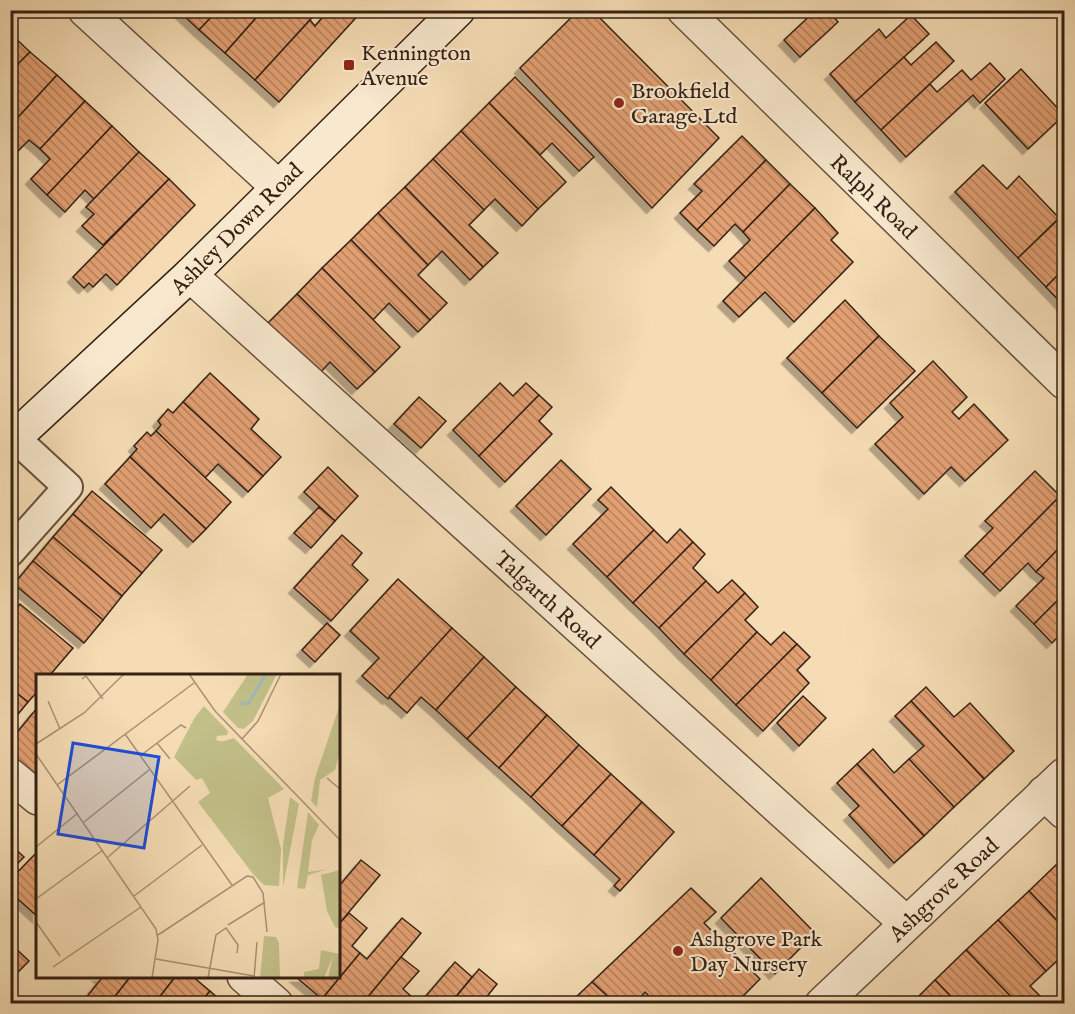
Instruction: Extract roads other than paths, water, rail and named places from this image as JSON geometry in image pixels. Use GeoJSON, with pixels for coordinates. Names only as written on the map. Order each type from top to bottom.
{"type":"FeatureCollection","features":[{"type":"Feature","properties":{"kind":"street"},"geometry":{"type":"LineString","coordinates":[[85,10],[278,187]]}},
{"type":"Feature","properties":{"kind":"street","name":"Ashley Down Road"},"geometry":{"type":"LineString","coordinates":[[13,440],[190,275],[458,10]]}},
{"type":"Feature","properties":{"kind":"street","name":"Ralph Road"},"geometry":{"type":"LineString","coordinates":[[684,10],[1065,382]]}},
{"type":"Feature","properties":{"kind":"street","name":"Talgarth Road"},"geometry":{"type":"LineString","coordinates":[[190,275],[906,923]]}},
{"type":"Feature","properties":{"kind":"street"},"geometry":{"type":"LineString","coordinates":[[10,775],[36,796]]}},
{"type":"Feature","properties":{"kind":"street","name":"Ashgrove Road"},"geometry":{"type":"LineString","coordinates":[[822,1004],[906,923],[1058,794]]}},
{"type":"Feature","properties":{"kind":"street"},"geometry":{"type":"LineString","coordinates":[[246,978],[276,1004]]}},
{"type":"Feature","properties":{"kind":"lane"},"geometry":{"type":"LineString","coordinates":[[10,552],[68,487],[13,440]]}},
{"type":"Feature","properties":{"kind":"place","name":"Kennington Avenue"},"geometry":{"type":"Point","coordinates":[349,65]}},
{"type":"Feature","properties":{"kind":"place","name":"Brookfield Garage Ltd"},"geometry":{"type":"Point","coordinates":[619,103]}},
{"type":"Feature","properties":{"kind":"place","name":"Ashgrove Park Day Nursery"},"geometry":{"type":"Point","coordinates":[678,951]}}]}
